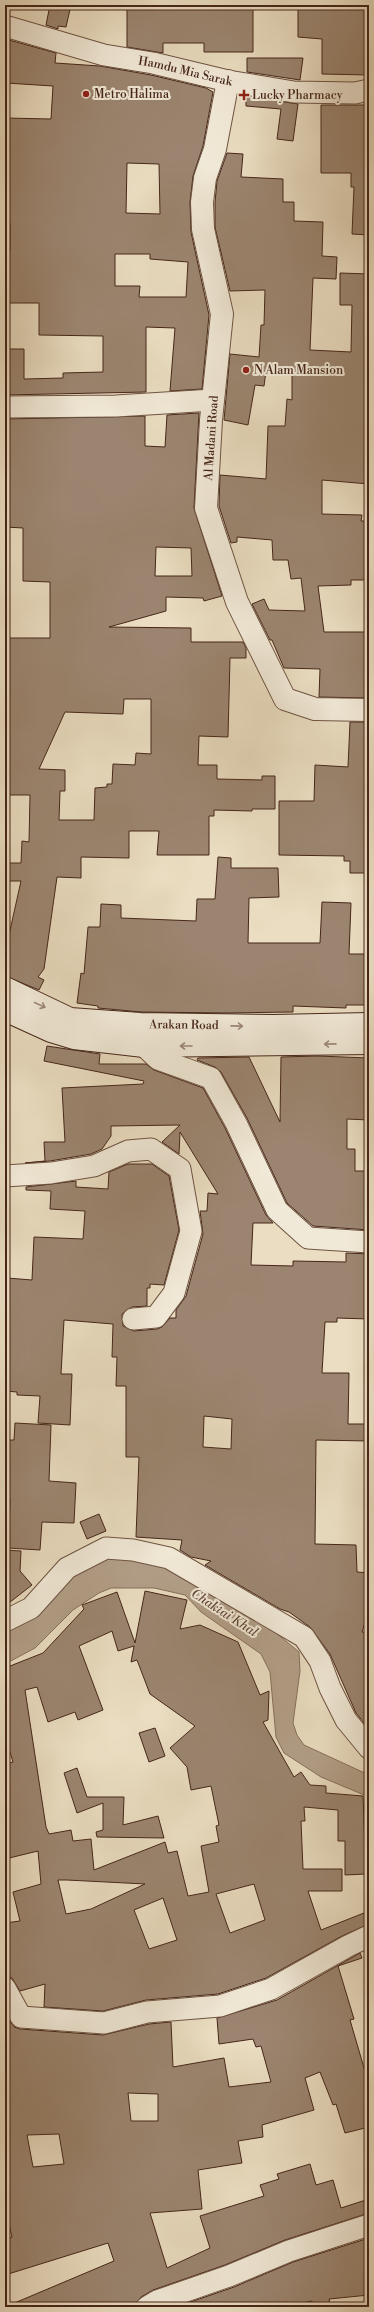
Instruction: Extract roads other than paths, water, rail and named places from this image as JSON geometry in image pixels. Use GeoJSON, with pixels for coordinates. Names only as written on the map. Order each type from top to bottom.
{"type":"FeatureCollection","features":[{"type":"Feature","properties":{"kind":"main road","name":"Al Madani Road"},"geometry":{"type":"LineString","coordinates":[[228,81],[215,149],[205,178],[202,202],[203,230],[222,314],[213,400],[206,508],[237,602],[285,699],[315,709],[369,710]]}},
{"type":"Feature","properties":{"kind":"main road","name":"Arakan Road"},"geometry":{"type":"LineString","coordinates":[[5,988],[70,1019],[140,1024],[273,1026],[369,1024]]}},
{"type":"Feature","properties":{"kind":"main road","name":"Arakan Road"},"geometry":{"type":"LineString","coordinates":[[5,1010],[51,1031],[74,1038],[144,1046],[369,1043]]}},
{"type":"Feature","properties":{"kind":"street","name":"Hamdu Mia Sarak"},"geometry":{"type":"LineString","coordinates":[[5,26],[104,55],[153,63],[228,81],[294,92],[355,93],[369,90]]}},
{"type":"Feature","properties":{"kind":"street"},"geometry":{"type":"LineString","coordinates":[[5,407],[116,406],[213,400]]}},
{"type":"Feature","properties":{"kind":"street"},"geometry":{"type":"LineString","coordinates":[[144,1046],[158,1059],[211,1078],[236,1123],[278,1210],[308,1238],[369,1242]]}},
{"type":"Feature","properties":{"kind":"street"},"geometry":{"type":"LineString","coordinates":[[5,1176],[51,1173],[94,1166],[128,1151],[150,1149],[180,1169],[191,1231],[174,1293],[156,1316],[132,1319]]}},
{"type":"Feature","properties":{"kind":"street"},"geometry":{"type":"LineString","coordinates":[[5,1621],[31,1608],[67,1568],[106,1548],[133,1550],[169,1558],[304,1637],[320,1661],[330,1688],[346,1720],[369,1748]]}},
{"type":"Feature","properties":{"kind":"street"},"geometry":{"type":"LineString","coordinates":[[5,1988],[21,2017],[104,2023],[147,2012],[220,2006],[271,1989],[369,1936]]}},
{"type":"Feature","properties":{"kind":"street"},"geometry":{"type":"LineString","coordinates":[[147,2307],[157,2301],[229,2276],[289,2251],[369,2224]]}},
{"type":"Feature","properties":{"kind":"water","name":"Chaktai Khal"},"geometry":{"type":"Polygon","coordinates":[[[109,1556],[152,1560],[270,1628],[299,1652],[300,1671],[293,1723],[297,1735],[304,1745],[369,1775],[369,1797],[321,1777],[284,1753],[276,1737],[270,1672],[261,1654],[201,1612],[185,1595],[154,1588],[111,1588],[99,1593],[73,1610],[35,1648],[5,1664],[5,1632],[17,1627],[67,1577],[109,1556]]]}},
{"type":"Feature","properties":{"kind":"place","name":"Metro Halima"},"geometry":{"type":"Point","coordinates":[86,94]}},
{"type":"Feature","properties":{"kind":"place","name":"Lucky Pharmacy"},"geometry":{"type":"Point","coordinates":[244,95]}},
{"type":"Feature","properties":{"kind":"place","name":"N Alam Mansion"},"geometry":{"type":"Point","coordinates":[246,370]}}]}
